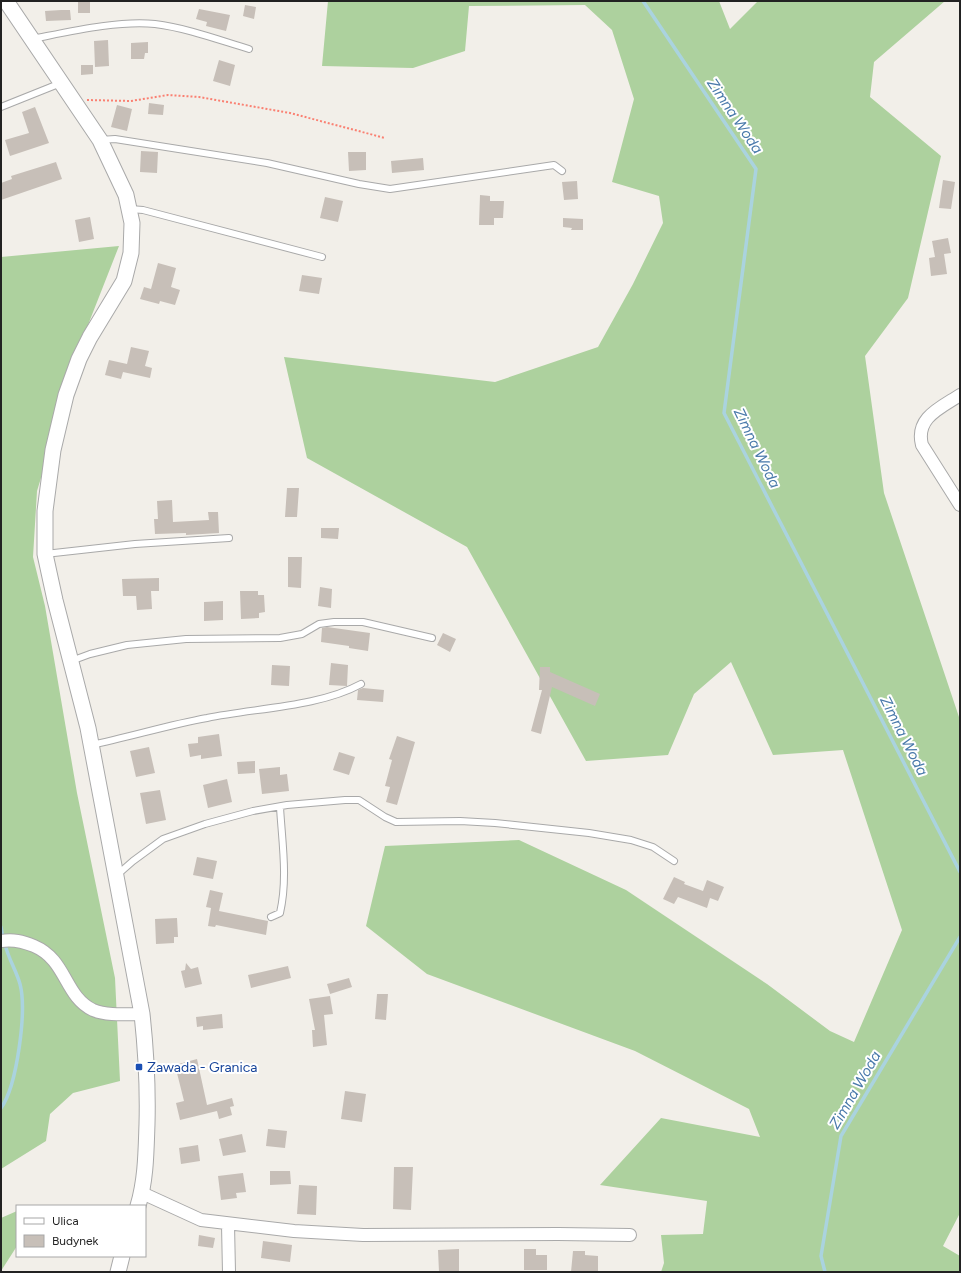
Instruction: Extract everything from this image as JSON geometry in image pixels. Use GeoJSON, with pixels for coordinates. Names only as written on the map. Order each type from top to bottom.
{"type":"FeatureCollection","features":[{"type":"Feature","properties":{"kind":"street"},"geometry":{"type":"LineString","coordinates":[[6,1],[63,82],[100,140],[115,168],[130,209],[133,238],[129,266],[118,293],[90,337],[79,359],[66,395],[54,450],[45,511],[46,554],[55,600],[91,745],[142,1014],[148,1087],[145,1171],[140,1200],[200,1220],[228,1225],[294,1231],[363,1235],[630,1235]]}},
{"type":"Feature","properties":{"kind":"street"},"geometry":{"type":"LineString","coordinates":[[960,395],[929,416],[921,428],[920,436],[922,445],[960,505]]}},
{"type":"Feature","properties":{"kind":"street"},"geometry":{"type":"LineString","coordinates":[[1,941],[13,939],[26,942],[41,949],[54,960],[74,996],[93,1010],[108,1013],[142,1014]]}},
{"type":"Feature","properties":{"kind":"street"},"geometry":{"type":"LineString","coordinates":[[228,1225],[229,1272]]}},
{"type":"Feature","properties":{"kind":"street"},"geometry":{"type":"LineString","coordinates":[[118,1272],[122,1257]]}},
{"type":"Feature","properties":{"kind":"lane"},"geometry":{"type":"LineString","coordinates":[[32,39],[123,24],[155,24],[186,30],[249,49]]}},
{"type":"Feature","properties":{"kind":"lane"},"geometry":{"type":"LineString","coordinates":[[1,107],[63,82]]}},
{"type":"Feature","properties":{"kind":"lane"},"geometry":{"type":"LineString","coordinates":[[100,140],[115,139],[267,162],[359,184],[390,189],[554,165],[562,172]]}},
{"type":"Feature","properties":{"kind":"lane"},"geometry":{"type":"LineString","coordinates":[[130,209],[143,210],[322,257]]}},
{"type":"Feature","properties":{"kind":"lane"},"geometry":{"type":"LineString","coordinates":[[46,554],[135,544],[229,538]]}},
{"type":"Feature","properties":{"kind":"lane"},"geometry":{"type":"LineString","coordinates":[[71,661],[90,654],[127,645],[171,640],[236,637],[280,638],[302,634],[319,624],[334,622],[363,622],[432,638]]}},
{"type":"Feature","properties":{"kind":"lane"},"geometry":{"type":"LineString","coordinates":[[91,745],[207,718],[345,693],[362,684]]}},
{"type":"Feature","properties":{"kind":"lane"},"geometry":{"type":"LineString","coordinates":[[115,877],[133,861],[163,840],[205,824],[252,811],[280,806],[345,800],[359,800],[385,817],[396,822],[460,820],[495,822],[589,833],[632,840],[653,847],[674,861]]}},
{"type":"Feature","properties":{"kind":"lane"},"geometry":{"type":"LineString","coordinates":[[271,917],[280,913],[283,899],[284,857],[280,806]]}},
{"type":"Feature","properties":{"kind":"path"},"geometry":{"type":"LineString","coordinates":[[77,104],[90,99],[131,101],[168,95],[199,97],[290,113],[385,138]]}},
{"type":"Feature","properties":{"kind":"green space"},"geometry":{"type":"Polygon","coordinates":[[[328,1],[719,1],[730,29],[758,1],[945,1],[874,62],[870,97],[941,156],[908,298],[865,356],[884,493],[960,720],[960,1213],[943,1246],[960,1256],[960,1272],[661,1272],[664,1263],[661,1235],[703,1234],[707,1201],[600,1185],[661,1118],[760,1137],[749,1109],[635,1051],[427,974],[366,926],[385,846],[519,840],[626,890],[767,984],[830,1031],[854,1042],[902,930],[843,750],[773,755],[731,662],[694,694],[668,755],[586,761],[467,547],[307,458],[284,357],[495,382],[598,347],[633,284],[663,223],[659,196],[612,182],[634,99],[612,30],[585,5],[469,6],[465,51],[413,68],[322,66],[328,1]]]}},
{"type":"Feature","properties":{"kind":"green space"},"geometry":{"type":"Polygon","coordinates":[[[119,246],[86,330],[37,491],[33,557],[45,606],[77,793],[115,978],[120,1081],[73,1093],[50,1114],[46,1141],[1,1169],[1,257],[119,246]]]}},
{"type":"Feature","properties":{"kind":"green space"},"geometry":{"type":"Polygon","coordinates":[[[16,1211],[16,1248],[1,1271],[1,1218],[16,1211]]]}},
{"type":"Feature","properties":{"kind":"building"},"geometry":{"type":"Polygon","coordinates":[[[78,1],[90,1],[90,13],[78,13],[78,1]]]}},
{"type":"Feature","properties":{"kind":"building"},"geometry":{"type":"Polygon","coordinates":[[[245,5],[256,7],[254,19],[243,16],[245,5]]]}},
{"type":"Feature","properties":{"kind":"building"},"geometry":{"type":"Polygon","coordinates":[[[199,9],[230,15],[226,31],[206,26],[207,22],[196,19],[199,9]]]}},
{"type":"Feature","properties":{"kind":"building"},"geometry":{"type":"Polygon","coordinates":[[[70,10],[71,20],[46,21],[45,11],[70,10]]]}},
{"type":"Feature","properties":{"kind":"building"},"geometry":{"type":"Polygon","coordinates":[[[108,40],[109,66],[95,67],[94,41],[108,40]]]}},
{"type":"Feature","properties":{"kind":"building"},"geometry":{"type":"Polygon","coordinates":[[[148,42],[148,53],[145,53],[144,59],[131,59],[131,43],[148,42]]]}},
{"type":"Feature","properties":{"kind":"building"},"geometry":{"type":"Polygon","coordinates":[[[219,60],[235,65],[230,86],[213,81],[219,60]]]}},
{"type":"Feature","properties":{"kind":"building"},"geometry":{"type":"Polygon","coordinates":[[[81,65],[93,65],[93,74],[81,75],[81,65]]]}},
{"type":"Feature","properties":{"kind":"building"},"geometry":{"type":"Polygon","coordinates":[[[149,103],[164,105],[163,115],[148,114],[149,103]]]}},
{"type":"Feature","properties":{"kind":"building"},"geometry":{"type":"Polygon","coordinates":[[[117,105],[132,109],[127,131],[111,127],[117,105]]]}},
{"type":"Feature","properties":{"kind":"building"},"geometry":{"type":"Polygon","coordinates":[[[35,107],[49,143],[10,156],[5,140],[29,133],[22,112],[35,107]]]}},
{"type":"Feature","properties":{"kind":"building"},"geometry":{"type":"Polygon","coordinates":[[[141,151],[158,152],[157,173],[140,172],[141,151]]]}},
{"type":"Feature","properties":{"kind":"building"},"geometry":{"type":"Polygon","coordinates":[[[348,152],[366,152],[366,170],[349,171],[348,152]]]}},
{"type":"Feature","properties":{"kind":"building"},"geometry":{"type":"Polygon","coordinates":[[[423,158],[424,170],[392,173],[391,161],[423,158]]]}},
{"type":"Feature","properties":{"kind":"building"},"geometry":{"type":"Polygon","coordinates":[[[56,162],[62,179],[1,200],[1,183],[12,179],[11,176],[56,162]]]}},
{"type":"Feature","properties":{"kind":"building"},"geometry":{"type":"Polygon","coordinates":[[[943,180],[955,182],[951,209],[939,208],[943,180]]]}},
{"type":"Feature","properties":{"kind":"building"},"geometry":{"type":"Polygon","coordinates":[[[577,181],[578,199],[564,200],[562,182],[577,181]]]}},
{"type":"Feature","properties":{"kind":"building"},"geometry":{"type":"Polygon","coordinates":[[[480,195],[490,196],[490,201],[504,201],[503,218],[494,218],[494,225],[479,225],[480,195]]]}},
{"type":"Feature","properties":{"kind":"building"},"geometry":{"type":"Polygon","coordinates":[[[325,197],[343,201],[338,222],[320,218],[325,197]]]}},
{"type":"Feature","properties":{"kind":"building"},"geometry":{"type":"Polygon","coordinates":[[[90,217],[94,239],[79,242],[75,220],[90,217]]]}},
{"type":"Feature","properties":{"kind":"building"},"geometry":{"type":"Polygon","coordinates":[[[563,218],[583,219],[583,230],[571,230],[572,228],[563,227],[563,218]]]}},
{"type":"Feature","properties":{"kind":"building"},"geometry":{"type":"Polygon","coordinates":[[[948,238],[951,253],[944,254],[947,274],[931,276],[929,258],[935,257],[932,241],[948,238]]]}},
{"type":"Feature","properties":{"kind":"building"},"geometry":{"type":"Polygon","coordinates":[[[158,263],[176,268],[171,287],[180,290],[175,305],[160,301],[159,304],[140,299],[144,287],[151,289],[158,263]]]}},
{"type":"Feature","properties":{"kind":"building"},"geometry":{"type":"Polygon","coordinates":[[[302,275],[322,278],[319,294],[299,291],[302,275]]]}},
{"type":"Feature","properties":{"kind":"building"},"geometry":{"type":"Polygon","coordinates":[[[131,347],[149,351],[145,366],[152,368],[150,378],[123,372],[121,379],[105,375],[109,360],[127,364],[131,347]]]}},
{"type":"Feature","properties":{"kind":"building"},"geometry":{"type":"Polygon","coordinates":[[[287,488],[299,488],[297,517],[285,517],[287,488]]]}},
{"type":"Feature","properties":{"kind":"building"},"geometry":{"type":"Polygon","coordinates":[[[172,500],[173,522],[209,520],[208,512],[218,512],[219,533],[186,535],[186,533],[155,534],[154,519],[158,519],[157,501],[172,500]]]}},
{"type":"Feature","properties":{"kind":"building"},"geometry":{"type":"Polygon","coordinates":[[[321,528],[339,528],[338,539],[321,538],[321,528]]]}},
{"type":"Feature","properties":{"kind":"building"},"geometry":{"type":"Polygon","coordinates":[[[288,557],[302,557],[301,588],[288,587],[288,557]]]}},
{"type":"Feature","properties":{"kind":"building"},"geometry":{"type":"Polygon","coordinates":[[[159,578],[159,591],[151,591],[152,609],[137,610],[136,596],[123,596],[122,579],[159,578]]]}},
{"type":"Feature","properties":{"kind":"building"},"geometry":{"type":"Polygon","coordinates":[[[320,587],[332,589],[331,608],[318,606],[320,587]]]}},
{"type":"Feature","properties":{"kind":"building"},"geometry":{"type":"Polygon","coordinates":[[[240,591],[258,591],[258,595],[264,595],[265,612],[259,613],[259,618],[241,619],[240,591]]]}},
{"type":"Feature","properties":{"kind":"building"},"geometry":{"type":"Polygon","coordinates":[[[223,601],[223,620],[204,621],[204,602],[223,601]]]}},
{"type":"Feature","properties":{"kind":"building"},"geometry":{"type":"Polygon","coordinates":[[[327,627],[370,633],[368,651],[349,648],[349,646],[321,642],[322,628],[327,627]]]}},
{"type":"Feature","properties":{"kind":"building"},"geometry":{"type":"Polygon","coordinates":[[[443,633],[456,639],[450,652],[437,645],[443,633]]]}},
{"type":"Feature","properties":{"kind":"building"},"geometry":{"type":"Polygon","coordinates":[[[331,663],[348,665],[347,686],[329,685],[331,663]]]}},
{"type":"Feature","properties":{"kind":"building"},"geometry":{"type":"Polygon","coordinates":[[[272,665],[290,666],[289,686],[271,685],[272,665]]]}},
{"type":"Feature","properties":{"kind":"building"},"geometry":{"type":"Polygon","coordinates":[[[540,667],[550,667],[550,672],[600,694],[595,706],[552,687],[541,734],[531,731],[542,690],[539,690],[540,667]]]}},
{"type":"Feature","properties":{"kind":"building"},"geometry":{"type":"Polygon","coordinates":[[[363,688],[384,690],[383,702],[357,700],[358,690],[363,688]]]}},
{"type":"Feature","properties":{"kind":"building"},"geometry":{"type":"Polygon","coordinates":[[[219,734],[222,756],[201,759],[201,755],[190,757],[188,744],[198,743],[198,737],[219,734]]]}},
{"type":"Feature","properties":{"kind":"building"},"geometry":{"type":"Polygon","coordinates":[[[397,736],[415,742],[397,805],[386,802],[390,787],[385,786],[392,760],[389,759],[397,736]]]}},
{"type":"Feature","properties":{"kind":"building"},"geometry":{"type":"Polygon","coordinates":[[[149,747],[155,773],[136,777],[130,751],[149,747]]]}},
{"type":"Feature","properties":{"kind":"building"},"geometry":{"type":"Polygon","coordinates":[[[339,752],[355,757],[349,775],[333,770],[339,752]]]}},
{"type":"Feature","properties":{"kind":"building"},"geometry":{"type":"Polygon","coordinates":[[[255,761],[255,773],[238,774],[237,762],[255,761]]]}},
{"type":"Feature","properties":{"kind":"building"},"geometry":{"type":"Polygon","coordinates":[[[280,767],[280,775],[287,774],[289,791],[262,794],[259,769],[280,767]]]}},
{"type":"Feature","properties":{"kind":"building"},"geometry":{"type":"Polygon","coordinates":[[[227,779],[232,802],[208,808],[203,785],[227,779]]]}},
{"type":"Feature","properties":{"kind":"building"},"geometry":{"type":"Polygon","coordinates":[[[160,790],[166,820],[146,824],[140,793],[160,790]]]}},
{"type":"Feature","properties":{"kind":"building"},"geometry":{"type":"Polygon","coordinates":[[[197,857],[217,861],[213,879],[193,875],[197,857]]]}},
{"type":"Feature","properties":{"kind":"building"},"geometry":{"type":"Polygon","coordinates":[[[674,877],[685,882],[684,884],[703,891],[707,880],[724,887],[718,901],[710,898],[707,908],[678,897],[674,904],[663,899],[674,877]]]}},
{"type":"Feature","properties":{"kind":"building"},"geometry":{"type":"Polygon","coordinates":[[[210,890],[223,893],[219,911],[268,921],[266,935],[216,925],[215,927],[208,926],[211,908],[206,907],[210,890]]]}},
{"type":"Feature","properties":{"kind":"building"},"geometry":{"type":"Polygon","coordinates":[[[177,918],[178,937],[174,937],[174,943],[156,944],[155,919],[177,918]]]}},
{"type":"Feature","properties":{"kind":"building"},"geometry":{"type":"Polygon","coordinates":[[[186,963],[191,969],[198,967],[202,984],[185,988],[181,971],[185,970],[186,963]]]}},
{"type":"Feature","properties":{"kind":"building"},"geometry":{"type":"Polygon","coordinates":[[[288,966],[291,978],[251,988],[248,975],[288,966]]]}},
{"type":"Feature","properties":{"kind":"building"},"geometry":{"type":"Polygon","coordinates":[[[349,978],[352,987],[330,994],[327,984],[349,978]]]}},
{"type":"Feature","properties":{"kind":"building"},"geometry":{"type":"Polygon","coordinates":[[[377,994],[388,994],[386,1020],[375,1019],[377,994]]]}},
{"type":"Feature","properties":{"kind":"building"},"geometry":{"type":"Polygon","coordinates":[[[330,996],[333,1014],[324,1015],[327,1045],[313,1047],[312,1030],[315,1030],[309,999],[330,996]]]}},
{"type":"Feature","properties":{"kind":"building"},"geometry":{"type":"Polygon","coordinates":[[[222,1014],[223,1028],[203,1030],[203,1026],[197,1027],[196,1017],[222,1014]]]}},
{"type":"Feature","properties":{"kind":"building"},"geometry":{"type":"Polygon","coordinates":[[[197,1059],[207,1105],[232,1098],[234,1106],[230,1107],[232,1115],[219,1119],[217,1111],[180,1120],[176,1103],[184,1101],[175,1065],[197,1059]]]}},
{"type":"Feature","properties":{"kind":"building"},"geometry":{"type":"Polygon","coordinates":[[[345,1091],[366,1094],[362,1122],[341,1119],[345,1091]]]}},
{"type":"Feature","properties":{"kind":"building"},"geometry":{"type":"Polygon","coordinates":[[[268,1129],[287,1131],[285,1148],[266,1146],[268,1129]]]}},
{"type":"Feature","properties":{"kind":"building"},"geometry":{"type":"Polygon","coordinates":[[[242,1134],[246,1152],[223,1156],[219,1139],[242,1134]]]}},
{"type":"Feature","properties":{"kind":"building"},"geometry":{"type":"Polygon","coordinates":[[[198,1145],[200,1161],[181,1164],[179,1148],[198,1145]]]}},
{"type":"Feature","properties":{"kind":"building"},"geometry":{"type":"Polygon","coordinates":[[[394,1167],[413,1167],[411,1210],[393,1209],[394,1167]]]}},
{"type":"Feature","properties":{"kind":"building"},"geometry":{"type":"Polygon","coordinates":[[[270,1171],[290,1171],[291,1184],[270,1185],[270,1171]]]}},
{"type":"Feature","properties":{"kind":"building"},"geometry":{"type":"Polygon","coordinates":[[[243,1173],[246,1192],[236,1193],[237,1198],[221,1200],[218,1176],[243,1173]]]}},
{"type":"Feature","properties":{"kind":"building"},"geometry":{"type":"Polygon","coordinates":[[[299,1185],[317,1186],[316,1215],[297,1214],[299,1185]]]}},
{"type":"Feature","properties":{"kind":"building"},"geometry":{"type":"Polygon","coordinates":[[[199,1235],[215,1238],[213,1248],[198,1246],[199,1235]]]}},
{"type":"Feature","properties":{"kind":"building"},"geometry":{"type":"Polygon","coordinates":[[[263,1241],[292,1245],[290,1262],[261,1258],[263,1241]]]}},
{"type":"Feature","properties":{"kind":"building"},"geometry":{"type":"Polygon","coordinates":[[[459,1249],[459,1272],[439,1272],[438,1250],[459,1249]]]}},
{"type":"Feature","properties":{"kind":"building"},"geometry":{"type":"Polygon","coordinates":[[[524,1249],[536,1249],[536,1255],[547,1255],[547,1270],[524,1270],[524,1249]]]}},
{"type":"Feature","properties":{"kind":"building"},"geometry":{"type":"Polygon","coordinates":[[[573,1251],[585,1251],[585,1255],[598,1256],[598,1272],[571,1272],[573,1251]]]}},
{"type":"Feature","properties":{"kind":"waterway","name":"Zimna Woda"},"geometry":{"type":"LineString","coordinates":[[643,1],[756,169],[724,413],[960,872]]}},
{"type":"Feature","properties":{"kind":"waterway"},"geometry":{"type":"LineString","coordinates":[[1,927],[3,938]]}},
{"type":"Feature","properties":{"kind":"waterway","name":"Zimna Woda"},"geometry":{"type":"LineString","coordinates":[[825,1272],[821,1256],[841,1136],[960,937]]}},
{"type":"Feature","properties":{"kind":"waterway"},"geometry":{"type":"LineString","coordinates":[[1,1108],[7,1097],[16,1066],[22,1012],[20,984],[5,944]]}},
{"type":"Feature","properties":{"kind":"place","name":"Zawada - Granica"},"geometry":{"type":"Point","coordinates":[139,1067]}}]}
